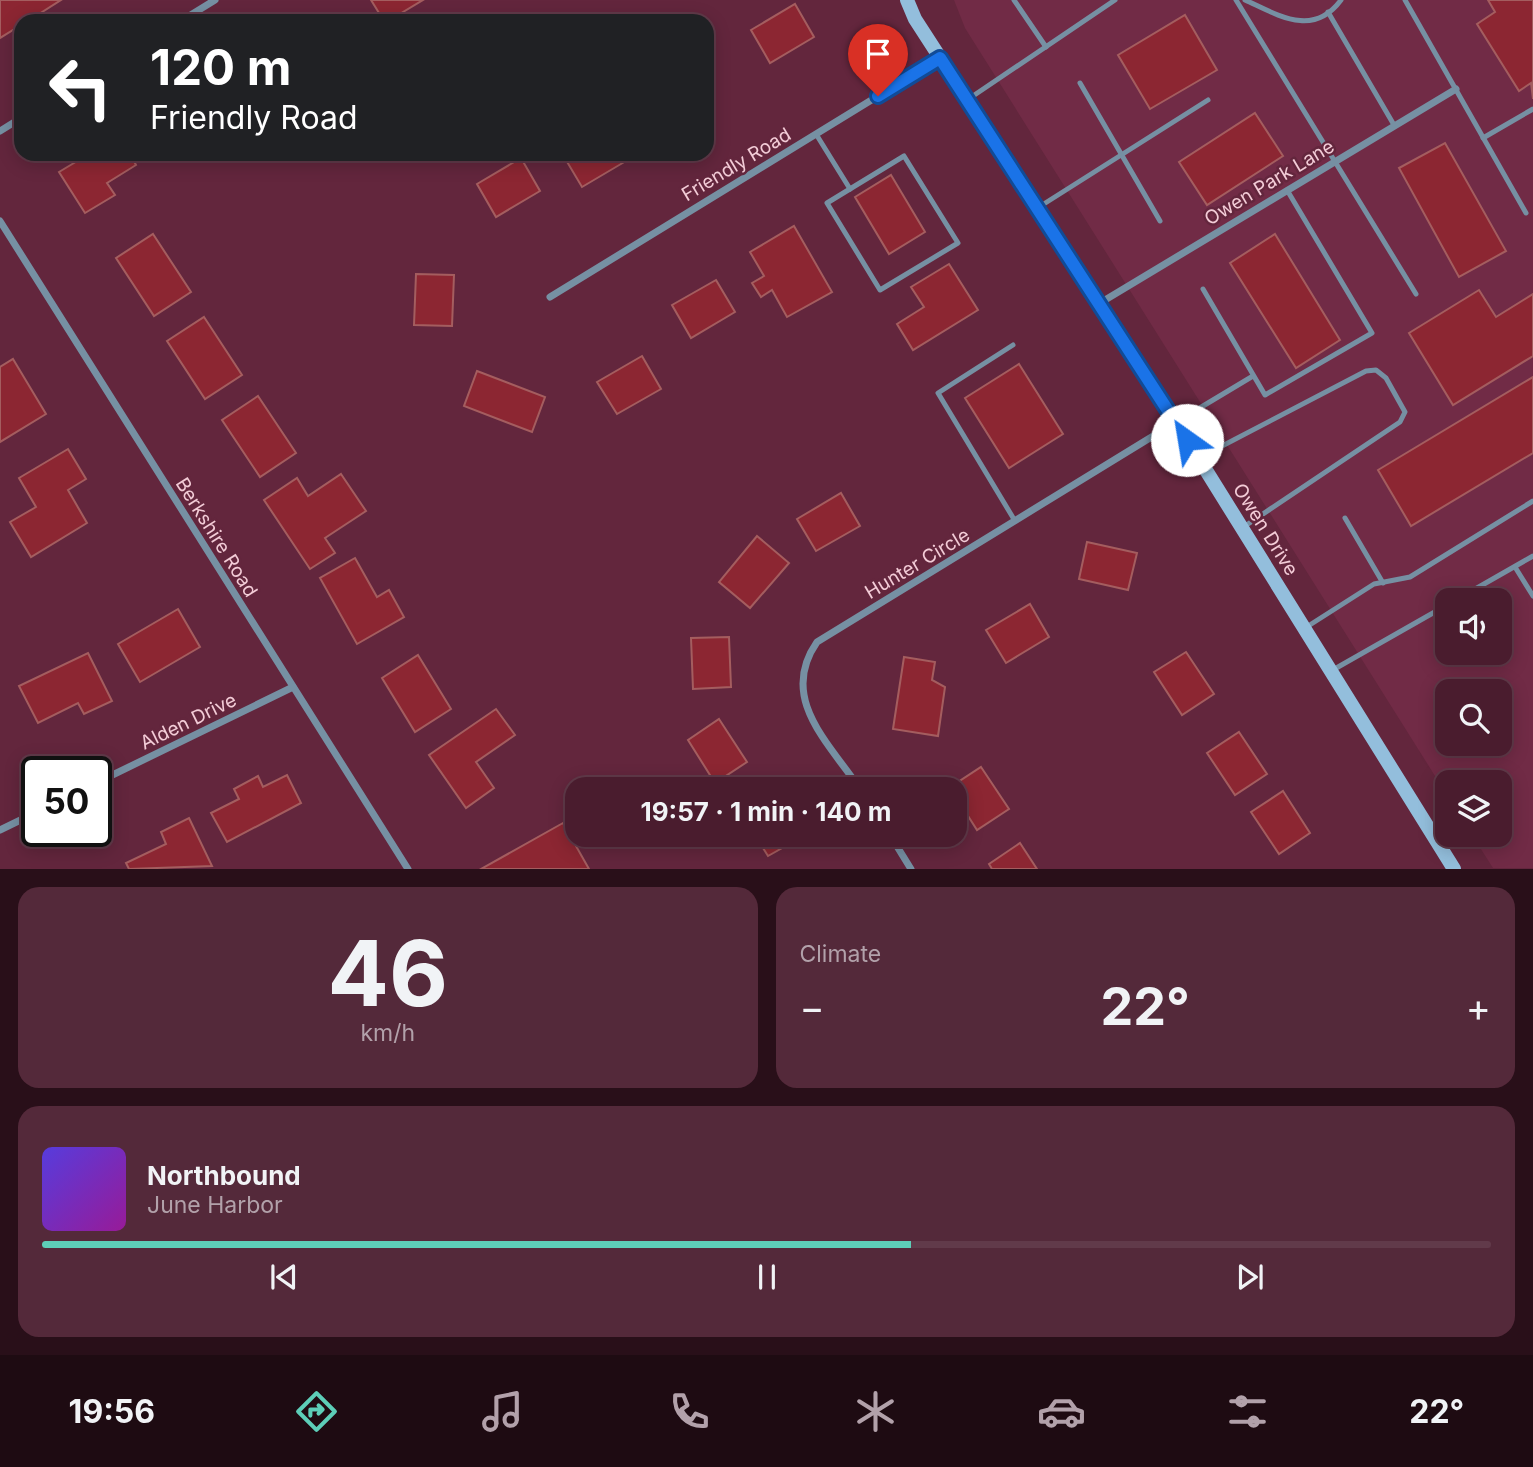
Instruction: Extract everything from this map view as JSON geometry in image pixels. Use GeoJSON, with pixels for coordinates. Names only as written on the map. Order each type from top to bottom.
{"type":"FeatureCollection","features":[{"type":"Feature","properties":{"kind":"main road","name":"Owen Drive"},"geometry":{"type":"LineString","coordinates":[[907,0],[915,19],[1176,422],[1454,869]]}},
{"type":"Feature","properties":{"kind":"street"},"geometry":{"type":"LineString","coordinates":[[192,14],[215,0]]}},
{"type":"Feature","properties":{"kind":"street","name":"Friendly Road"},"geometry":{"type":"LineString","coordinates":[[550,297],[940,58]]}},
{"type":"Feature","properties":{"kind":"street","name":"Owen Park Lane"},"geometry":{"type":"LineString","coordinates":[[1099,303],[1455,89]]}},
{"type":"Feature","properties":{"kind":"street","name":"Berkshire Road"},"geometry":{"type":"LineString","coordinates":[[0,221],[408,869]]}},
{"type":"Feature","properties":{"kind":"street","name":"Hunter Circle"},"geometry":{"type":"LineString","coordinates":[[852,777],[806,709],[802,674],[807,657],[817,642],[1176,422]]}},
{"type":"Feature","properties":{"kind":"street","name":"Alden Drive"},"geometry":{"type":"LineString","coordinates":[[112,775],[293,687]]}},
{"type":"Feature","properties":{"kind":"street"},"geometry":{"type":"LineString","coordinates":[[0,830],[21,820]]}},
{"type":"Feature","properties":{"kind":"street"},"geometry":{"type":"LineString","coordinates":[[897,847],[911,869]]}},
{"type":"Feature","properties":{"kind":"lane"},"geometry":{"type":"LineString","coordinates":[[1014,0],[1046,47]]}},
{"type":"Feature","properties":{"kind":"lane"},"geometry":{"type":"LineString","coordinates":[[967,101],[1115,0]]}},
{"type":"Feature","properties":{"kind":"lane"},"geometry":{"type":"LineString","coordinates":[[1237,0],[1416,294]]}},
{"type":"Feature","properties":{"kind":"lane"},"geometry":{"type":"LineString","coordinates":[[1245,0],[1296,22],[1316,20],[1341,0]]}},
{"type":"Feature","properties":{"kind":"lane"},"geometry":{"type":"LineString","coordinates":[[1405,0],[1526,214]]}},
{"type":"Feature","properties":{"kind":"lane"},"geometry":{"type":"LineString","coordinates":[[1328,12],[1394,125]]}},
{"type":"Feature","properties":{"kind":"lane"},"geometry":{"type":"LineString","coordinates":[[1080,83],[1160,221]]}},
{"type":"Feature","properties":{"kind":"lane"},"geometry":{"type":"LineString","coordinates":[[1037,208],[1208,100]]}},
{"type":"Feature","properties":{"kind":"lane"},"geometry":{"type":"LineString","coordinates":[[1483,138],[1533,109]]}},
{"type":"Feature","properties":{"kind":"lane"},"geometry":{"type":"LineString","coordinates":[[816,134],[849,189]]}},
{"type":"Feature","properties":{"kind":"lane"},"geometry":{"type":"LineString","coordinates":[[904,156],[958,243],[880,290],[827,203],[849,189],[904,156]]}},
{"type":"Feature","properties":{"kind":"lane"},"geometry":{"type":"LineString","coordinates":[[1203,289],[1265,396],[1372,333],[1287,190]]}},
{"type":"Feature","properties":{"kind":"lane"},"geometry":{"type":"LineString","coordinates":[[1013,345],[938,393],[1015,521]]}},
{"type":"Feature","properties":{"kind":"lane"},"geometry":{"type":"LineString","coordinates":[[1198,458],[1366,371],[1376,370],[1386,378],[1405,412],[1400,422],[1242,528]]}},
{"type":"Feature","properties":{"kind":"lane"},"geometry":{"type":"LineString","coordinates":[[1176,422],[1253,376]]}},
{"type":"Feature","properties":{"kind":"lane"},"geometry":{"type":"LineString","coordinates":[[1304,628],[1374,584],[1410,577],[1533,501]]}},
{"type":"Feature","properties":{"kind":"lane"},"geometry":{"type":"LineString","coordinates":[[1345,518],[1383,583]]}},
{"type":"Feature","properties":{"kind":"lane"},"geometry":{"type":"LineString","coordinates":[[1476,588],[1533,556]]}},
{"type":"Feature","properties":{"kind":"lane"},"geometry":{"type":"LineString","coordinates":[[1514,567],[1533,596]]}},
{"type":"Feature","properties":{"kind":"lane"},"geometry":{"type":"LineString","coordinates":[[1331,671],[1435,612]]}},
{"type":"Feature","properties":{"kind":"shaded area"},"geometry":{"type":"Polygon","coordinates":[[[954,0],[1533,0],[1533,868],[1493,868],[1480,847],[1512,847],[1512,770],[1435,770],[1435,776],[965,28],[954,0]]]}},
{"type":"Feature","properties":{"kind":"building"},"geometry":{"type":"Polygon","coordinates":[[[0,0],[61,0],[39,14],[14,14],[14,29],[0,38],[0,0]]]}},
{"type":"Feature","properties":{"kind":"building"},"geometry":{"type":"Polygon","coordinates":[[[371,0],[423,0],[400,14],[380,14],[371,0]]]}},
{"type":"Feature","properties":{"kind":"building"},"geometry":{"type":"Polygon","coordinates":[[[1488,0],[1533,0],[1533,99],[1531,83],[1519,91],[1477,24],[1495,12],[1488,0]]]}},
{"type":"Feature","properties":{"kind":"building"},"geometry":{"type":"Polygon","coordinates":[[[795,4],[814,37],[770,63],[751,30],[795,4]]]}},
{"type":"Feature","properties":{"kind":"building"},"geometry":{"type":"Polygon","coordinates":[[[1185,15],[1217,70],[1150,109],[1118,55],[1185,15]]]}},
{"type":"Feature","properties":{"kind":"building"},"geometry":{"type":"Polygon","coordinates":[[[1255,113],[1283,156],[1207,205],[1179,162],[1255,113]]]}},
{"type":"Feature","properties":{"kind":"building"},"geometry":{"type":"Polygon","coordinates":[[[1445,143],[1506,251],[1459,277],[1399,168],[1445,143]]]}},
{"type":"Feature","properties":{"kind":"building"},"geometry":{"type":"Polygon","coordinates":[[[77,161],[134,161],[136,165],[107,183],[115,195],[85,213],[59,172],[77,161]]]}},
{"type":"Feature","properties":{"kind":"building"},"geometry":{"type":"Polygon","coordinates":[[[516,161],[523,161],[540,191],[496,217],[477,184],[516,161]]]}},
{"type":"Feature","properties":{"kind":"building"},"geometry":{"type":"Polygon","coordinates":[[[567,161],[626,161],[582,187],[567,161]]]}},
{"type":"Feature","properties":{"kind":"building"},"geometry":{"type":"Polygon","coordinates":[[[891,175],[925,232],[889,254],[855,197],[891,175]]]}},
{"type":"Feature","properties":{"kind":"building"},"geometry":{"type":"Polygon","coordinates":[[[794,226],[832,292],[787,317],[772,290],[761,297],[752,283],[764,276],[750,252],[794,226]]]}},
{"type":"Feature","properties":{"kind":"building"},"geometry":{"type":"Polygon","coordinates":[[[153,234],[191,292],[154,316],[116,258],[153,234]]]}},
{"type":"Feature","properties":{"kind":"building"},"geometry":{"type":"Polygon","coordinates":[[[1275,234],[1340,340],[1296,368],[1230,263],[1275,234]]]}},
{"type":"Feature","properties":{"kind":"building"},"geometry":{"type":"Polygon","coordinates":[[[949,264],[978,310],[913,350],[897,324],[924,307],[911,287],[949,264]]]}},
{"type":"Feature","properties":{"kind":"building"},"geometry":{"type":"Polygon","coordinates":[[[416,274],[454,275],[452,326],[414,325],[416,274]]]}},
{"type":"Feature","properties":{"kind":"building"},"geometry":{"type":"Polygon","coordinates":[[[716,280],[735,312],[691,338],[672,305],[716,280]]]}},
{"type":"Feature","properties":{"kind":"building"},"geometry":{"type":"Polygon","coordinates":[[[1479,290],[1496,317],[1533,294],[1533,356],[1453,405],[1409,333],[1479,290]]]}},
{"type":"Feature","properties":{"kind":"building"},"geometry":{"type":"Polygon","coordinates":[[[204,317],[242,375],[205,399],[167,341],[204,317]]]}},
{"type":"Feature","properties":{"kind":"building"},"geometry":{"type":"Polygon","coordinates":[[[642,356],[661,389],[617,414],[597,382],[642,356]]]}},
{"type":"Feature","properties":{"kind":"building"},"geometry":{"type":"Polygon","coordinates":[[[13,359],[46,414],[0,442],[0,367],[13,359]]]}},
{"type":"Feature","properties":{"kind":"building"},"geometry":{"type":"Polygon","coordinates":[[[1019,364],[1063,434],[1009,468],[965,398],[1019,364]]]}},
{"type":"Feature","properties":{"kind":"building"},"geometry":{"type":"Polygon","coordinates":[[[477,371],[545,397],[532,432],[464,406],[477,371]]]}},
{"type":"Feature","properties":{"kind":"building"},"geometry":{"type":"Polygon","coordinates":[[[1533,377],[1533,453],[1411,526],[1378,470],[1533,377]]]}},
{"type":"Feature","properties":{"kind":"building"},"geometry":{"type":"Polygon","coordinates":[[[258,396],[296,453],[260,477],[222,420],[258,396]]]}},
{"type":"Feature","properties":{"kind":"building"},"geometry":{"type":"Polygon","coordinates":[[[68,449],[86,479],[68,490],[87,523],[31,557],[10,522],[36,507],[19,478],[68,449]]]}},
{"type":"Feature","properties":{"kind":"building"},"geometry":{"type":"Polygon","coordinates":[[[341,474],[366,511],[325,538],[335,553],[310,569],[264,500],[297,478],[308,496],[341,474]]]}},
{"type":"Feature","properties":{"kind":"building"},"geometry":{"type":"Polygon","coordinates":[[[841,493],[860,526],[816,551],[797,519],[841,493]]]}},
{"type":"Feature","properties":{"kind":"building"},"geometry":{"type":"Polygon","coordinates":[[[757,536],[789,563],[750,608],[719,582],[757,536]]]}},
{"type":"Feature","properties":{"kind":"building"},"geometry":{"type":"Polygon","coordinates":[[[1087,542],[1137,553],[1128,590],[1079,579],[1087,542]]]}},
{"type":"Feature","properties":{"kind":"building"},"geometry":{"type":"Polygon","coordinates":[[[355,558],[377,597],[389,590],[404,617],[357,644],[320,578],[355,558]]]}},
{"type":"Feature","properties":{"kind":"building"},"geometry":{"type":"Polygon","coordinates":[[[1030,604],[1049,637],[1006,663],[986,630],[1030,604]]]}},
{"type":"Feature","properties":{"kind":"building"},"geometry":{"type":"Polygon","coordinates":[[[178,609],[200,647],[140,682],[118,644],[178,609]]]}},
{"type":"Feature","properties":{"kind":"building"},"geometry":{"type":"Polygon","coordinates":[[[729,637],[731,687],[693,689],[691,638],[729,637]]]}},
{"type":"Feature","properties":{"kind":"building"},"geometry":{"type":"Polygon","coordinates":[[[1186,652],[1214,694],[1182,715],[1154,672],[1186,652]]]}},
{"type":"Feature","properties":{"kind":"building"},"geometry":{"type":"Polygon","coordinates":[[[88,653],[112,701],[84,714],[78,703],[38,723],[19,686],[88,653]]]}},
{"type":"Feature","properties":{"kind":"building"},"geometry":{"type":"Polygon","coordinates":[[[418,655],[451,709],[415,732],[382,678],[418,655]]]}},
{"type":"Feature","properties":{"kind":"building"},"geometry":{"type":"Polygon","coordinates":[[[904,657],[935,662],[932,680],[945,687],[938,736],[893,729],[904,657]]]}},
{"type":"Feature","properties":{"kind":"building"},"geometry":{"type":"Polygon","coordinates":[[[496,709],[515,735],[476,762],[494,788],[466,808],[429,755],[496,709]]]}},
{"type":"Feature","properties":{"kind":"building"},"geometry":{"type":"Polygon","coordinates":[[[719,719],[747,762],[724,777],[711,777],[688,740],[719,719]]]}},
{"type":"Feature","properties":{"kind":"building"},"geometry":{"type":"Polygon","coordinates":[[[1239,732],[1267,774],[1235,795],[1207,753],[1239,732]]]}},
{"type":"Feature","properties":{"kind":"building"},"geometry":{"type":"Polygon","coordinates":[[[981,767],[1009,809],[977,830],[967,814],[966,777],[981,767]]]}},
{"type":"Feature","properties":{"kind":"building"},"geometry":{"type":"Polygon","coordinates":[[[287,775],[301,803],[227,842],[211,813],[239,799],[234,789],[258,776],[263,787],[287,775]]]}},
{"type":"Feature","properties":{"kind":"building"},"geometry":{"type":"Polygon","coordinates":[[[1283,791],[1310,833],[1279,854],[1251,812],[1283,791]]]}},
{"type":"Feature","properties":{"kind":"building"},"geometry":{"type":"Polygon","coordinates":[[[189,818],[212,866],[129,869],[126,863],[166,844],[161,832],[189,818]]]}},
{"type":"Feature","properties":{"kind":"building"},"geometry":{"type":"Polygon","coordinates":[[[563,823],[565,847],[577,847],[589,869],[481,869],[563,823]]]}},
{"type":"Feature","properties":{"kind":"building"},"geometry":{"type":"Polygon","coordinates":[[[1020,843],[1037,869],[992,869],[989,864],[1020,843]]]}},
{"type":"Feature","properties":{"kind":"building"},"geometry":{"type":"Polygon","coordinates":[[[762,847],[784,847],[768,856],[762,847]]]}},
{"type":"Feature","properties":{"kind":"route"},"geometry":{"type":"LineString","coordinates":[[878,96],[940,58],[1187,440]]}}]}
